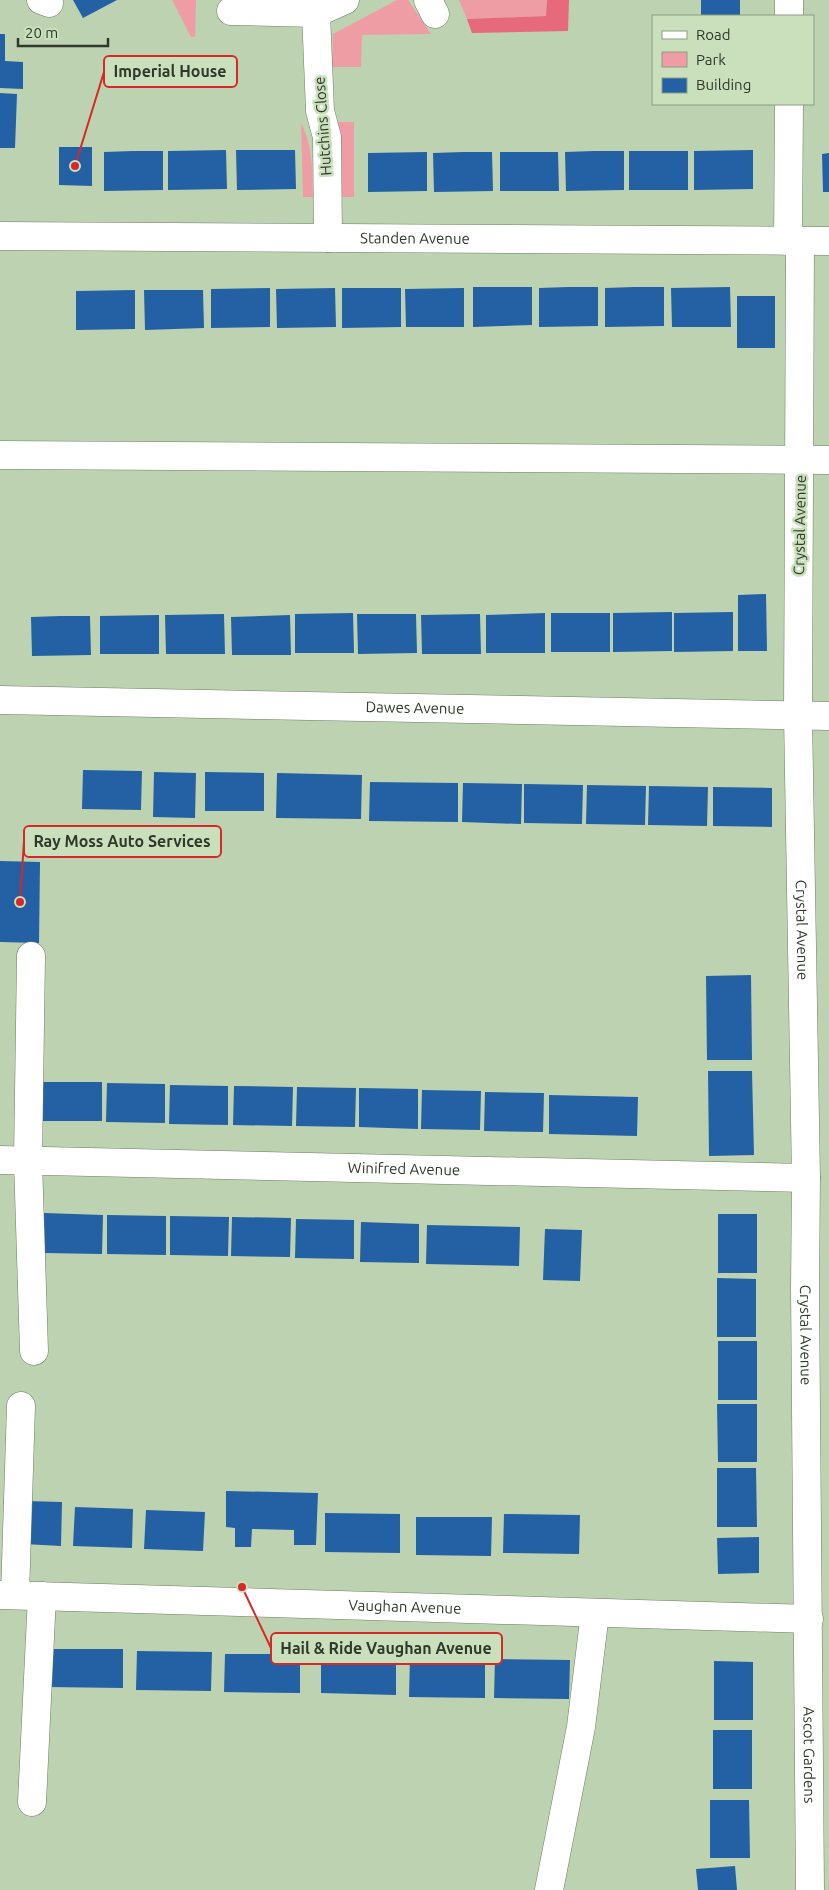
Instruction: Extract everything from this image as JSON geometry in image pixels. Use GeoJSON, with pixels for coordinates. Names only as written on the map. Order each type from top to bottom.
{"type":"FeatureCollection","features":[{"type":"Feature","properties":{"kind":"street"},"geometry":{"type":"LineString","coordinates":[[231,11],[316,13],[345,0]]}},
{"type":"Feature","properties":{"kind":"street"},"geometry":{"type":"LineString","coordinates":[[789,0],[789,15]]}},
{"type":"Feature","properties":{"kind":"street","name":"Hutchins Close"},"geometry":{"type":"LineString","coordinates":[[316,13],[320,111],[327,137],[328,238]]}},
{"type":"Feature","properties":{"kind":"street","name":"Crystal Avenue"},"geometry":{"type":"LineString","coordinates":[[789,105],[801,460],[798,716],[806,1178],[805,1289],[816,1604]]}},
{"type":"Feature","properties":{"kind":"street","name":"Standen Avenue"},"geometry":{"type":"LineString","coordinates":[[0,236],[829,241]]}},
{"type":"Feature","properties":{"kind":"street"},"geometry":{"type":"LineString","coordinates":[[0,455],[829,460]]}},
{"type":"Feature","properties":{"kind":"street","name":"Dawes Avenue"},"geometry":{"type":"LineString","coordinates":[[0,700],[829,716]]}},
{"type":"Feature","properties":{"kind":"street"},"geometry":{"type":"LineString","coordinates":[[31,956],[28,1161],[34,1351]]}},
{"type":"Feature","properties":{"kind":"street","name":"Winifred Avenue"},"geometry":{"type":"LineString","coordinates":[[0,1160],[806,1178]]}},
{"type":"Feature","properties":{"kind":"street"},"geometry":{"type":"LineString","coordinates":[[7,1595],[21,1406]]}},
{"type":"Feature","properties":{"kind":"street","name":"Vaughan Avenue"},"geometry":{"type":"LineString","coordinates":[[7,1595],[595,1613],[816,1604]]}},
{"type":"Feature","properties":{"kind":"street"},"geometry":{"type":"LineString","coordinates":[[32,1802],[42,1596]]}},
{"type":"Feature","properties":{"kind":"street","name":"Ascot Gardens"},"geometry":{"type":"LineString","coordinates":[[810,1890],[816,1604]]}},
{"type":"Feature","properties":{"kind":"street"},"geometry":{"type":"LineString","coordinates":[[549,1890],[581,1728],[595,1613]]}},
{"type":"Feature","properties":{"kind":"green space"},"geometry":{"type":"Polygon","coordinates":[[[172,0],[196,0],[195,37],[191,37],[172,0]]]}},
{"type":"Feature","properties":{"kind":"green space"},"geometry":{"type":"Polygon","coordinates":[[[397,0],[408,0],[431,34],[362,35],[361,67],[332,67],[333,34],[397,0]]]}},
{"type":"Feature","properties":{"kind":"green space"},"geometry":{"type":"Polygon","coordinates":[[[459,0],[547,0],[546,16],[467,19],[459,0]]]}},
{"type":"Feature","properties":{"kind":"green space"},"geometry":{"type":"Polygon","coordinates":[[[338,122],[354,122],[354,197],[338,197],[338,122]]]}},
{"type":"Feature","properties":{"kind":"green space"},"geometry":{"type":"Polygon","coordinates":[[[301,123],[310,150],[313,197],[303,197],[301,123]]]}},
{"type":"Feature","properties":{"kind":"shaded area"},"geometry":{"type":"Polygon","coordinates":[[[547,0],[569,0],[568,31],[472,33],[467,19],[546,16],[547,0]]]}},
{"type":"Feature","properties":{"kind":"building"},"geometry":{"type":"Polygon","coordinates":[[[73,0],[117,0],[83,18],[73,0]]]}},
{"type":"Feature","properties":{"kind":"building"},"geometry":{"type":"Polygon","coordinates":[[[701,0],[740,0],[740,15],[701,15],[701,0]]]}},
{"type":"Feature","properties":{"kind":"building"},"geometry":{"type":"Polygon","coordinates":[[[0,34],[5,34],[5,61],[23,62],[23,89],[0,88],[0,34]]]}},
{"type":"Feature","properties":{"kind":"building"},"geometry":{"type":"Polygon","coordinates":[[[0,93],[17,94],[15,148],[0,148],[0,93]]]}},
{"type":"Feature","properties":{"kind":"building"},"geometry":{"type":"Polygon","coordinates":[[[59,147],[92,147],[92,186],[59,185],[59,147]]]}},
{"type":"Feature","properties":{"kind":"building"},"geometry":{"type":"Polygon","coordinates":[[[226,150],[227,189],[168,190],[168,151],[226,150]]]}},
{"type":"Feature","properties":{"kind":"building"},"geometry":{"type":"Polygon","coordinates":[[[236,150],[295,150],[296,189],[237,190],[236,150]]]}},
{"type":"Feature","properties":{"kind":"building"},"geometry":{"type":"Polygon","coordinates":[[[753,150],[753,189],[694,190],[694,151],[753,150]]]}},
{"type":"Feature","properties":{"kind":"building"},"geometry":{"type":"Polygon","coordinates":[[[163,151],[163,190],[104,191],[104,152],[163,151]]]}},
{"type":"Feature","properties":{"kind":"building"},"geometry":{"type":"Polygon","coordinates":[[[624,151],[624,190],[566,191],[565,152],[624,151]]]}},
{"type":"Feature","properties":{"kind":"building"},"geometry":{"type":"Polygon","coordinates":[[[629,151],[688,151],[688,190],[629,190],[629,151]]]}},
{"type":"Feature","properties":{"kind":"building"},"geometry":{"type":"Polygon","coordinates":[[[427,152],[427,191],[368,192],[368,153],[427,152]]]}},
{"type":"Feature","properties":{"kind":"building"},"geometry":{"type":"Polygon","coordinates":[[[492,152],[493,191],[434,192],[433,153],[492,152]]]}},
{"type":"Feature","properties":{"kind":"building"},"geometry":{"type":"Polygon","coordinates":[[[500,152],[558,152],[559,191],[500,191],[500,152]]]}},
{"type":"Feature","properties":{"kind":"building"},"geometry":{"type":"Polygon","coordinates":[[[829,153],[829,192],[823,192],[822,154],[829,153]]]}},
{"type":"Feature","properties":{"kind":"building"},"geometry":{"type":"Polygon","coordinates":[[[473,287],[532,287],[532,325],[473,327],[473,287]]]}},
{"type":"Feature","properties":{"kind":"building"},"geometry":{"type":"Polygon","coordinates":[[[598,287],[598,326],[539,327],[539,288],[598,287]]]}},
{"type":"Feature","properties":{"kind":"building"},"geometry":{"type":"Polygon","coordinates":[[[664,287],[664,326],[605,327],[605,288],[664,287]]]}},
{"type":"Feature","properties":{"kind":"building"},"geometry":{"type":"Polygon","coordinates":[[[730,287],[731,327],[672,327],[671,288],[730,287]]]}},
{"type":"Feature","properties":{"kind":"building"},"geometry":{"type":"Polygon","coordinates":[[[270,288],[270,327],[211,328],[211,289],[270,288]]]}},
{"type":"Feature","properties":{"kind":"building"},"geometry":{"type":"Polygon","coordinates":[[[335,288],[336,327],[277,328],[276,289],[335,288]]]}},
{"type":"Feature","properties":{"kind":"building"},"geometry":{"type":"Polygon","coordinates":[[[342,288],[401,288],[401,327],[342,328],[342,288]]]}},
{"type":"Feature","properties":{"kind":"building"},"geometry":{"type":"Polygon","coordinates":[[[464,288],[464,327],[406,327],[405,289],[464,288]]]}},
{"type":"Feature","properties":{"kind":"building"},"geometry":{"type":"Polygon","coordinates":[[[135,290],[135,329],[76,330],[76,291],[135,290]]]}},
{"type":"Feature","properties":{"kind":"building"},"geometry":{"type":"Polygon","coordinates":[[[144,290],[203,290],[204,328],[145,330],[144,290]]]}},
{"type":"Feature","properties":{"kind":"building"},"geometry":{"type":"Polygon","coordinates":[[[737,296],[775,296],[775,348],[737,348],[737,296]]]}},
{"type":"Feature","properties":{"kind":"building"},"geometry":{"type":"Polygon","coordinates":[[[766,594],[767,651],[738,651],[738,595],[766,594]]]}},
{"type":"Feature","properties":{"kind":"building"},"geometry":{"type":"Polygon","coordinates":[[[672,612],[672,651],[613,652],[613,613],[672,612]]]}},
{"type":"Feature","properties":{"kind":"building"},"geometry":{"type":"Polygon","coordinates":[[[733,612],[733,651],[674,652],[674,613],[733,612]]]}},
{"type":"Feature","properties":{"kind":"building"},"geometry":{"type":"Polygon","coordinates":[[[353,613],[354,653],[295,653],[295,614],[353,613]]]}},
{"type":"Feature","properties":{"kind":"building"},"geometry":{"type":"Polygon","coordinates":[[[545,613],[545,653],[486,653],[486,615],[545,613]]]}},
{"type":"Feature","properties":{"kind":"building"},"geometry":{"type":"Polygon","coordinates":[[[551,613],[610,613],[610,652],[551,652],[551,613]]]}},
{"type":"Feature","properties":{"kind":"building"},"geometry":{"type":"Polygon","coordinates":[[[224,614],[225,654],[166,654],[165,615],[224,614]]]}},
{"type":"Feature","properties":{"kind":"building"},"geometry":{"type":"Polygon","coordinates":[[[357,614],[416,614],[417,653],[358,654],[357,614]]]}},
{"type":"Feature","properties":{"kind":"building"},"geometry":{"type":"Polygon","coordinates":[[[480,614],[481,654],[422,654],[421,615],[480,614]]]}},
{"type":"Feature","properties":{"kind":"building"},"geometry":{"type":"Polygon","coordinates":[[[159,615],[159,654],[100,654],[100,616],[159,615]]]}},
{"type":"Feature","properties":{"kind":"building"},"geometry":{"type":"Polygon","coordinates":[[[290,615],[291,655],[232,655],[231,617],[290,615]]]}},
{"type":"Feature","properties":{"kind":"building"},"geometry":{"type":"Polygon","coordinates":[[[90,616],[91,655],[32,656],[31,617],[90,616]]]}},
{"type":"Feature","properties":{"kind":"building"},"geometry":{"type":"Polygon","coordinates":[[[83,770],[142,771],[141,810],[82,809],[83,770]]]}},
{"type":"Feature","properties":{"kind":"building"},"geometry":{"type":"Polygon","coordinates":[[[154,772],[196,773],[195,818],[153,817],[154,772]]]}},
{"type":"Feature","properties":{"kind":"building"},"geometry":{"type":"Polygon","coordinates":[[[205,772],[264,773],[264,811],[205,811],[205,772]]]}},
{"type":"Feature","properties":{"kind":"building"},"geometry":{"type":"Polygon","coordinates":[[[277,773],[362,775],[361,819],[276,818],[277,773]]]}},
{"type":"Feature","properties":{"kind":"building"},"geometry":{"type":"Polygon","coordinates":[[[370,782],[458,783],[458,822],[369,821],[370,782]]]}},
{"type":"Feature","properties":{"kind":"building"},"geometry":{"type":"Polygon","coordinates":[[[463,783],[522,784],[521,824],[462,822],[463,783]]]}},
{"type":"Feature","properties":{"kind":"building"},"geometry":{"type":"Polygon","coordinates":[[[524,784],[583,785],[582,824],[524,823],[524,784]]]}},
{"type":"Feature","properties":{"kind":"building"},"geometry":{"type":"Polygon","coordinates":[[[587,785],[646,786],[645,825],[586,824],[587,785]]]}},
{"type":"Feature","properties":{"kind":"building"},"geometry":{"type":"Polygon","coordinates":[[[649,786],[708,787],[707,826],[648,825],[649,786]]]}},
{"type":"Feature","properties":{"kind":"building"},"geometry":{"type":"Polygon","coordinates":[[[713,787],[772,788],[772,827],[713,826],[713,787]]]}},
{"type":"Feature","properties":{"kind":"building"},"geometry":{"type":"Polygon","coordinates":[[[0,861],[40,862],[39,943],[0,942],[0,861]]]}},
{"type":"Feature","properties":{"kind":"building"},"geometry":{"type":"Polygon","coordinates":[[[751,975],[752,1060],[707,1060],[706,976],[751,975]]]}},
{"type":"Feature","properties":{"kind":"building"},"geometry":{"type":"Polygon","coordinates":[[[708,1071],[752,1071],[754,1155],[709,1156],[708,1071]]]}},
{"type":"Feature","properties":{"kind":"building"},"geometry":{"type":"Polygon","coordinates":[[[43,1082],[102,1082],[102,1121],[43,1121],[43,1082]]]}},
{"type":"Feature","properties":{"kind":"building"},"geometry":{"type":"Polygon","coordinates":[[[107,1083],[165,1084],[165,1123],[106,1122],[107,1083]]]}},
{"type":"Feature","properties":{"kind":"building"},"geometry":{"type":"Polygon","coordinates":[[[170,1085],[228,1086],[228,1125],[169,1124],[170,1085]]]}},
{"type":"Feature","properties":{"kind":"building"},"geometry":{"type":"Polygon","coordinates":[[[234,1086],[293,1087],[292,1126],[233,1125],[234,1086]]]}},
{"type":"Feature","properties":{"kind":"building"},"geometry":{"type":"Polygon","coordinates":[[[297,1087],[356,1088],[355,1127],[296,1126],[297,1087]]]}},
{"type":"Feature","properties":{"kind":"building"},"geometry":{"type":"Polygon","coordinates":[[[359,1088],[418,1089],[418,1129],[359,1127],[359,1088]]]}},
{"type":"Feature","properties":{"kind":"building"},"geometry":{"type":"Polygon","coordinates":[[[422,1090],[481,1091],[480,1130],[421,1129],[422,1090]]]}},
{"type":"Feature","properties":{"kind":"building"},"geometry":{"type":"Polygon","coordinates":[[[485,1092],[544,1093],[543,1132],[484,1131],[485,1092]]]}},
{"type":"Feature","properties":{"kind":"building"},"geometry":{"type":"Polygon","coordinates":[[[549,1095],[638,1097],[637,1136],[549,1134],[549,1095]]]}},
{"type":"Feature","properties":{"kind":"building"},"geometry":{"type":"Polygon","coordinates":[[[44,1213],[103,1215],[102,1254],[44,1253],[44,1213]]]}},
{"type":"Feature","properties":{"kind":"building"},"geometry":{"type":"Polygon","coordinates":[[[718,1214],[757,1214],[757,1273],[718,1273],[718,1214]]]}},
{"type":"Feature","properties":{"kind":"building"},"geometry":{"type":"Polygon","coordinates":[[[107,1215],[166,1216],[166,1255],[107,1254],[107,1215]]]}},
{"type":"Feature","properties":{"kind":"building"},"geometry":{"type":"Polygon","coordinates":[[[170,1216],[229,1217],[228,1256],[170,1255],[170,1216]]]}},
{"type":"Feature","properties":{"kind":"building"},"geometry":{"type":"Polygon","coordinates":[[[232,1217],[291,1218],[290,1257],[231,1256],[232,1217]]]}},
{"type":"Feature","properties":{"kind":"building"},"geometry":{"type":"Polygon","coordinates":[[[296,1219],[354,1220],[354,1259],[295,1258],[296,1219]]]}},
{"type":"Feature","properties":{"kind":"building"},"geometry":{"type":"Polygon","coordinates":[[[361,1222],[419,1224],[419,1263],[360,1262],[361,1222]]]}},
{"type":"Feature","properties":{"kind":"building"},"geometry":{"type":"Polygon","coordinates":[[[427,1225],[520,1227],[519,1266],[426,1264],[427,1225]]]}},
{"type":"Feature","properties":{"kind":"building"},"geometry":{"type":"Polygon","coordinates":[[[545,1229],[582,1230],[580,1281],[543,1280],[545,1229]]]}},
{"type":"Feature","properties":{"kind":"building"},"geometry":{"type":"Polygon","coordinates":[[[717,1278],[756,1279],[756,1337],[717,1337],[717,1278]]]}},
{"type":"Feature","properties":{"kind":"building"},"geometry":{"type":"Polygon","coordinates":[[[718,1341],[757,1341],[757,1400],[718,1400],[718,1341]]]}},
{"type":"Feature","properties":{"kind":"building"},"geometry":{"type":"Polygon","coordinates":[[[717,1404],[757,1404],[757,1462],[718,1462],[717,1404]]]}},
{"type":"Feature","properties":{"kind":"building"},"geometry":{"type":"Polygon","coordinates":[[[717,1468],[756,1468],[757,1527],[717,1527],[717,1468]]]}},
{"type":"Feature","properties":{"kind":"building"},"geometry":{"type":"Polygon","coordinates":[[[226,1491],[318,1493],[316,1545],[294,1545],[294,1530],[252,1529],[251,1547],[235,1547],[235,1528],[226,1527],[226,1491]]]}},
{"type":"Feature","properties":{"kind":"building"},"geometry":{"type":"Polygon","coordinates":[[[25,1501],[62,1502],[61,1546],[24,1544],[25,1501]]]}},
{"type":"Feature","properties":{"kind":"building"},"geometry":{"type":"Polygon","coordinates":[[[75,1507],[133,1509],[132,1548],[73,1546],[75,1507]]]}},
{"type":"Feature","properties":{"kind":"building"},"geometry":{"type":"Polygon","coordinates":[[[146,1510],[205,1512],[203,1551],[144,1549],[146,1510]]]}},
{"type":"Feature","properties":{"kind":"building"},"geometry":{"type":"Polygon","coordinates":[[[325,1513],[400,1514],[400,1553],[325,1552],[325,1513]]]}},
{"type":"Feature","properties":{"kind":"building"},"geometry":{"type":"Polygon","coordinates":[[[504,1514],[580,1515],[579,1554],[503,1553],[504,1514]]]}},
{"type":"Feature","properties":{"kind":"building"},"geometry":{"type":"Polygon","coordinates":[[[416,1517],[492,1517],[491,1556],[416,1555],[416,1517]]]}},
{"type":"Feature","properties":{"kind":"building"},"geometry":{"type":"Polygon","coordinates":[[[759,1537],[759,1573],[718,1574],[717,1538],[759,1537]]]}},
{"type":"Feature","properties":{"kind":"building"},"geometry":{"type":"Polygon","coordinates":[[[48,1649],[123,1649],[123,1688],[47,1687],[48,1649]]]}},
{"type":"Feature","properties":{"kind":"building"},"geometry":{"type":"Polygon","coordinates":[[[137,1651],[212,1652],[211,1691],[136,1690],[137,1651]]]}},
{"type":"Feature","properties":{"kind":"building"},"geometry":{"type":"Polygon","coordinates":[[[225,1654],[300,1654],[300,1693],[224,1692],[225,1654]]]}},
{"type":"Feature","properties":{"kind":"building"},"geometry":{"type":"Polygon","coordinates":[[[321,1655],[396,1656],[396,1695],[321,1693],[321,1655]]]}},
{"type":"Feature","properties":{"kind":"building"},"geometry":{"type":"Polygon","coordinates":[[[410,1658],[485,1659],[485,1698],[409,1697],[410,1658]]]}},
{"type":"Feature","properties":{"kind":"building"},"geometry":{"type":"Polygon","coordinates":[[[495,1659],[570,1660],[569,1699],[494,1698],[495,1659]]]}},
{"type":"Feature","properties":{"kind":"building"},"geometry":{"type":"Polygon","coordinates":[[[714,1661],[753,1662],[753,1720],[714,1720],[714,1661]]]}},
{"type":"Feature","properties":{"kind":"building"},"geometry":{"type":"Polygon","coordinates":[[[713,1730],[752,1730],[752,1789],[713,1789],[713,1730]]]}},
{"type":"Feature","properties":{"kind":"building"},"geometry":{"type":"Polygon","coordinates":[[[710,1800],[749,1800],[750,1858],[710,1858],[710,1800]]]}},
{"type":"Feature","properties":{"kind":"building"},"geometry":{"type":"Polygon","coordinates":[[[735,1866],[737,1890],[698,1890],[696,1869],[735,1866]]]}},
{"type":"Feature","properties":{"kind":"place","name":"Imperial House"},"geometry":{"type":"Point","coordinates":[75,166]}},
{"type":"Feature","properties":{"kind":"place","name":"Ray Moss Auto Services"},"geometry":{"type":"Point","coordinates":[20,902]}},
{"type":"Feature","properties":{"kind":"place","name":"Hail & Ride Vaughan Avenue"},"geometry":{"type":"Point","coordinates":[242,1587]}}]}
